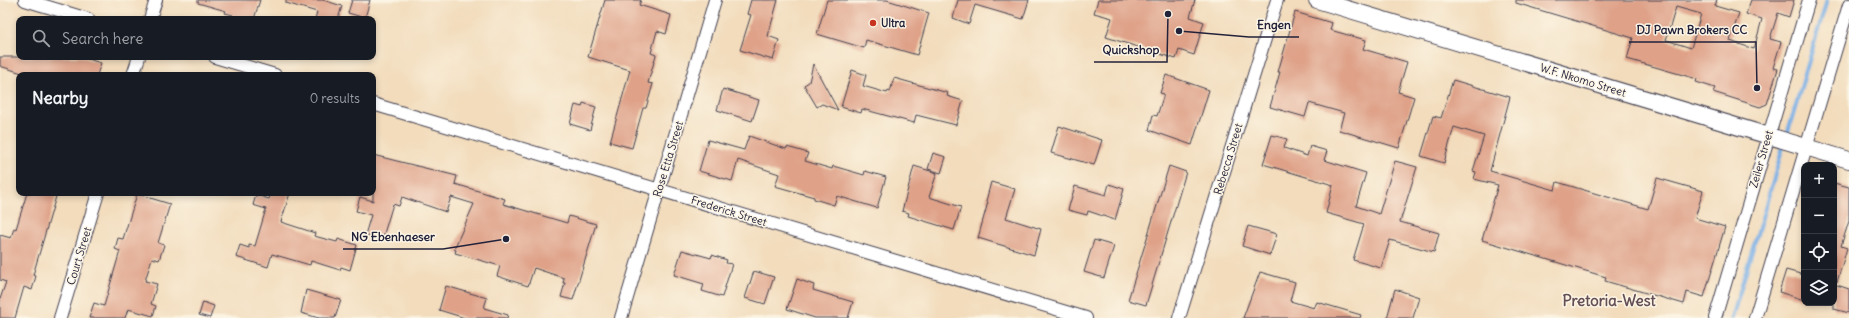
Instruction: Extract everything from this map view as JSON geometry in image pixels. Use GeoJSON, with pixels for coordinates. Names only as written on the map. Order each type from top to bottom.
{"type":"FeatureCollection","features":[{"type":"Feature","properties":{"kind":"main road","name":"W.F. Nkomo Street"},"geometry":{"type":"LineString","coordinates":[[1317,0],[1849,160]]}},
{"type":"Feature","properties":{"kind":"street"},"geometry":{"type":"LineString","coordinates":[[25,0],[78,16]]}},
{"type":"Feature","properties":{"kind":"street"},"geometry":{"type":"LineString","coordinates":[[151,16],[156,0]]}},
{"type":"Feature","properties":{"kind":"street","name":"Rose Etta Street"},"geometry":{"type":"LineString","coordinates":[[621,318],[715,0]]}},
{"type":"Feature","properties":{"kind":"street","name":"Rebecca Street"},"geometry":{"type":"LineString","coordinates":[[1179,318],[1277,0]]}},
{"type":"Feature","properties":{"kind":"street","name":"Zeiler Street"},"geometry":{"type":"LineString","coordinates":[[1715,318],[1809,0]]}},
{"type":"Feature","properties":{"kind":"street"},"geometry":{"type":"LineString","coordinates":[[1755,318],[1804,146],[1849,5]]}},
{"type":"Feature","properties":{"kind":"street"},"geometry":{"type":"LineString","coordinates":[[134,72],[138,60]]}},
{"type":"Feature","properties":{"kind":"street"},"geometry":{"type":"LineString","coordinates":[[225,60],[265,72]]}},
{"type":"Feature","properties":{"kind":"street","name":"Frederick Street"},"geometry":{"type":"LineString","coordinates":[[376,105],[1086,318]]}},
{"type":"Feature","properties":{"kind":"street","name":"Court Street"},"geometry":{"type":"LineString","coordinates":[[60,318],[97,196]]}},
{"type":"Feature","properties":{"kind":"building"},"geometry":{"type":"Polygon","coordinates":[[[198,0],[260,0],[255,16],[232,16],[225,13],[226,11],[198,3],[198,0]]]}},
{"type":"Feature","properties":{"kind":"building"},"geometry":{"type":"Polygon","coordinates":[[[286,0],[323,0],[342,6],[339,16],[316,16],[317,12],[286,3],[286,0]]]}},
{"type":"Feature","properties":{"kind":"building"},"geometry":{"type":"Polygon","coordinates":[[[352,0],[370,0],[366,16],[358,16],[348,13],[352,0]]]}},
{"type":"Feature","properties":{"kind":"building"},"geometry":{"type":"Polygon","coordinates":[[[605,0],[641,0],[639,5],[671,15],[666,34],[657,31],[651,53],[656,55],[648,83],[653,84],[646,108],[643,108],[632,148],[610,142],[630,70],[588,57],[605,0]]]}},
{"type":"Feature","properties":{"kind":"building"},"geometry":{"type":"Polygon","coordinates":[[[751,0],[778,0],[768,36],[779,40],[773,60],[740,50],[751,15],[747,14],[751,0]]]}},
{"type":"Feature","properties":{"kind":"building","name":"Ultra"},"geometry":{"type":"Polygon","coordinates":[[[827,0],[887,0],[929,13],[917,55],[866,40],[864,48],[817,34],[827,0]]]}},
{"type":"Feature","properties":{"kind":"building"},"geometry":{"type":"Polygon","coordinates":[[[958,0],[1029,0],[1023,19],[975,5],[969,24],[953,18],[958,0]]]}},
{"type":"Feature","properties":{"kind":"building"},"geometry":{"type":"Polygon","coordinates":[[[1098,0],[1195,0],[1190,17],[1204,22],[1194,55],[1179,50],[1176,59],[1106,37],[1112,18],[1094,13],[1098,0]]]}},
{"type":"Feature","properties":{"kind":"building"},"geometry":{"type":"Polygon","coordinates":[[[1516,0],[1717,0],[1715,6],[1739,13],[1730,41],[1754,49],[1762,19],[1746,14],[1751,0],[1794,0],[1789,17],[1778,13],[1770,39],[1781,42],[1773,68],[1778,69],[1767,104],[1760,107],[1713,92],[1715,88],[1696,82],[1697,79],[1627,59],[1633,38],[1516,3],[1516,0]],[[1676,7],[1666,40],[1691,48],[1701,14],[1676,7]]]}},
{"type":"Feature","properties":{"kind":"building"},"geometry":{"type":"Polygon","coordinates":[[[1295,12],[1332,23],[1330,30],[1366,40],[1363,49],[1407,62],[1398,92],[1414,97],[1399,148],[1339,130],[1344,113],[1309,103],[1305,117],[1270,107],[1295,12]]]}},
{"type":"Feature","properties":{"kind":"building"},"geometry":{"type":"Polygon","coordinates":[[[0,57],[16,57],[16,60],[91,60],[101,63],[98,72],[19,72],[0,66],[0,57]]]}},
{"type":"Feature","properties":{"kind":"building"},"geometry":{"type":"Polygon","coordinates":[[[813,64],[838,110],[822,104],[817,107],[804,85],[809,82],[813,64]]]}},
{"type":"Feature","properties":{"kind":"building"},"geometry":{"type":"Polygon","coordinates":[[[852,70],[866,75],[863,86],[887,93],[888,91],[890,92],[894,78],[948,93],[947,96],[963,101],[956,125],[916,115],[914,123],[862,109],[861,113],[841,107],[852,70]]]}},
{"type":"Feature","properties":{"kind":"building"},"geometry":{"type":"Polygon","coordinates":[[[1166,75],[1209,90],[1192,145],[1149,130],[1153,115],[1157,116],[1164,94],[1160,93],[1166,75]]]}},
{"type":"Feature","properties":{"kind":"building"},"geometry":{"type":"Polygon","coordinates":[[[1453,80],[1510,97],[1490,171],[1555,190],[1557,182],[1648,209],[1657,178],[1703,191],[1695,218],[1725,227],[1704,297],[1687,292],[1684,304],[1605,281],[1606,277],[1482,240],[1498,185],[1474,179],[1476,172],[1473,171],[1484,136],[1454,127],[1444,163],[1421,156],[1433,116],[1441,118],[1453,80]]]}},
{"type":"Feature","properties":{"kind":"building"},"geometry":{"type":"Polygon","coordinates":[[[723,89],[759,100],[752,121],[717,110],[723,89]]]}},
{"type":"Feature","properties":{"kind":"building"},"geometry":{"type":"Polygon","coordinates":[[[583,103],[596,107],[590,130],[570,124],[575,105],[582,107],[583,103]]]}},
{"type":"Feature","properties":{"kind":"building"},"geometry":{"type":"Polygon","coordinates":[[[1059,126],[1102,140],[1094,165],[1051,153],[1059,126]]]}},
{"type":"Feature","properties":{"kind":"building"},"geometry":{"type":"Polygon","coordinates":[[[1272,135],[1287,139],[1284,148],[1307,156],[1310,146],[1327,151],[1324,160],[1366,173],[1356,206],[1379,214],[1395,161],[1417,167],[1400,222],[1439,233],[1434,252],[1390,240],[1381,268],[1353,260],[1364,224],[1326,213],[1333,185],[1263,164],[1272,135]]]}},
{"type":"Feature","properties":{"kind":"building"},"geometry":{"type":"Polygon","coordinates":[[[749,136],[786,149],[787,147],[808,153],[805,161],[832,169],[833,166],[864,175],[865,171],[886,177],[877,208],[837,196],[834,205],[814,199],[814,197],[775,186],[779,174],[738,160],[732,181],[699,171],[708,140],[744,150],[749,136]]]}},
{"type":"Feature","properties":{"kind":"building"},"geometry":{"type":"Polygon","coordinates":[[[933,153],[946,157],[941,173],[928,169],[933,153]]]}},
{"type":"Feature","properties":{"kind":"building"},"geometry":{"type":"Polygon","coordinates":[[[376,156],[457,176],[455,184],[505,199],[503,204],[567,223],[569,216],[596,224],[573,300],[561,297],[565,283],[563,283],[564,278],[534,268],[528,286],[497,276],[500,266],[455,253],[456,250],[454,249],[474,204],[451,197],[446,212],[402,197],[399,206],[393,204],[382,240],[365,235],[371,215],[356,211],[360,197],[373,201],[373,196],[376,196],[376,156]]]}},
{"type":"Feature","properties":{"kind":"building"},"geometry":{"type":"Polygon","coordinates":[[[914,166],[937,173],[929,197],[961,207],[954,230],[908,216],[909,213],[902,211],[914,166]]]}},
{"type":"Feature","properties":{"kind":"building"},"geometry":{"type":"Polygon","coordinates":[[[1169,166],[1186,172],[1146,305],[1128,300],[1169,166]]]}},
{"type":"Feature","properties":{"kind":"building"},"geometry":{"type":"Polygon","coordinates":[[[991,182],[1015,189],[1006,218],[1041,229],[1034,255],[978,238],[988,202],[986,201],[991,182]]]}},
{"type":"Feature","properties":{"kind":"building"},"geometry":{"type":"Polygon","coordinates":[[[1109,184],[1124,189],[1115,220],[1088,211],[1087,215],[1068,210],[1075,186],[1106,195],[1109,184]]]}},
{"type":"Feature","properties":{"kind":"building"},"geometry":{"type":"Polygon","coordinates":[[[1837,184],[1849,187],[1849,221],[1841,246],[1847,248],[1837,282],[1837,184]]]}},
{"type":"Feature","properties":{"kind":"building"},"geometry":{"type":"Polygon","coordinates":[[[26,196],[56,196],[33,275],[36,276],[32,290],[24,287],[15,318],[0,318],[0,299],[6,282],[0,280],[0,235],[11,238],[14,228],[16,229],[26,196]]]}},
{"type":"Feature","properties":{"kind":"building"},"geometry":{"type":"Polygon","coordinates":[[[136,196],[144,196],[170,204],[158,243],[164,245],[159,260],[152,258],[145,281],[157,284],[151,304],[156,306],[153,316],[128,309],[125,318],[89,318],[94,303],[104,306],[120,251],[115,249],[118,238],[123,239],[136,196]]]}},
{"type":"Feature","properties":{"kind":"building"},"geometry":{"type":"Polygon","coordinates":[[[256,196],[269,199],[270,196],[289,196],[281,222],[315,233],[314,236],[337,242],[338,239],[357,245],[350,270],[341,267],[340,270],[311,261],[310,265],[272,254],[268,267],[236,257],[240,245],[249,248],[249,245],[255,246],[266,209],[253,205],[256,196]]]}},
{"type":"Feature","properties":{"kind":"building"},"geometry":{"type":"Polygon","coordinates":[[[1248,226],[1277,234],[1270,255],[1242,246],[1248,226]]]}},
{"type":"Feature","properties":{"kind":"building"},"geometry":{"type":"Polygon","coordinates":[[[1094,240],[1114,246],[1104,278],[1084,272],[1094,240]]]}},
{"type":"Feature","properties":{"kind":"building"},"geometry":{"type":"Polygon","coordinates":[[[682,250],[711,258],[712,255],[727,260],[726,263],[732,264],[722,297],[702,291],[704,284],[674,275],[682,250]]]}},
{"type":"Feature","properties":{"kind":"building"},"geometry":{"type":"Polygon","coordinates":[[[1786,270],[1801,274],[1801,299],[1779,292],[1786,270]]]}},
{"type":"Feature","properties":{"kind":"building"},"geometry":{"type":"Polygon","coordinates":[[[754,271],[774,277],[765,304],[745,298],[754,271]]]}},
{"type":"Feature","properties":{"kind":"building"},"geometry":{"type":"Polygon","coordinates":[[[1260,272],[1295,282],[1290,301],[1314,308],[1317,302],[1361,315],[1360,318],[1243,318],[1260,272]]]}},
{"type":"Feature","properties":{"kind":"building"},"geometry":{"type":"Polygon","coordinates":[[[797,279],[814,285],[813,290],[853,302],[848,318],[815,318],[787,309],[797,279]]]}},
{"type":"Feature","properties":{"kind":"building"},"geometry":{"type":"Polygon","coordinates":[[[1837,285],[1849,289],[1849,313],[1834,309],[1834,306],[1837,306],[1837,285]]]}},
{"type":"Feature","properties":{"kind":"building"},"geometry":{"type":"Polygon","coordinates":[[[446,286],[487,298],[484,308],[508,315],[507,318],[465,318],[439,310],[446,286]]]}},
{"type":"Feature","properties":{"kind":"building"},"geometry":{"type":"Polygon","coordinates":[[[1395,289],[1419,297],[1413,318],[1387,318],[1395,289]]]}},
{"type":"Feature","properties":{"kind":"building"},"geometry":{"type":"Polygon","coordinates":[[[306,290],[341,300],[335,318],[319,318],[301,313],[306,290]]]}},
{"type":"Feature","properties":{"kind":"building"},"geometry":{"type":"Polygon","coordinates":[[[203,302],[214,306],[210,318],[199,315],[203,302]]]}},
{"type":"Feature","properties":{"kind":"waterway"},"geometry":{"type":"LineString","coordinates":[[1786,138],[1827,0]]}},
{"type":"Feature","properties":{"kind":"waterway"},"geometry":{"type":"LineString","coordinates":[[1732,318],[1784,144]]}},
{"type":"Feature","properties":{"kind":"place","name":"Quickshop"},"geometry":{"type":"Point","coordinates":[1168,14]}},
{"type":"Feature","properties":{"kind":"place","name":"Ultra"},"geometry":{"type":"Point","coordinates":[873,23]}},
{"type":"Feature","properties":{"kind":"place","name":"Engen"},"geometry":{"type":"Point","coordinates":[1179,31]}},
{"type":"Feature","properties":{"kind":"place","name":"DJ Pawn Brokers CC"},"geometry":{"type":"Point","coordinates":[1757,88]}},
{"type":"Feature","properties":{"kind":"place","name":"NG Ebenhaeser"},"geometry":{"type":"Point","coordinates":[506,239]}},
{"type":"Feature","properties":{"kind":"district","name":"Pretoria-West"},"geometry":{"type":"Point","coordinates":[1609,300]}}]}
